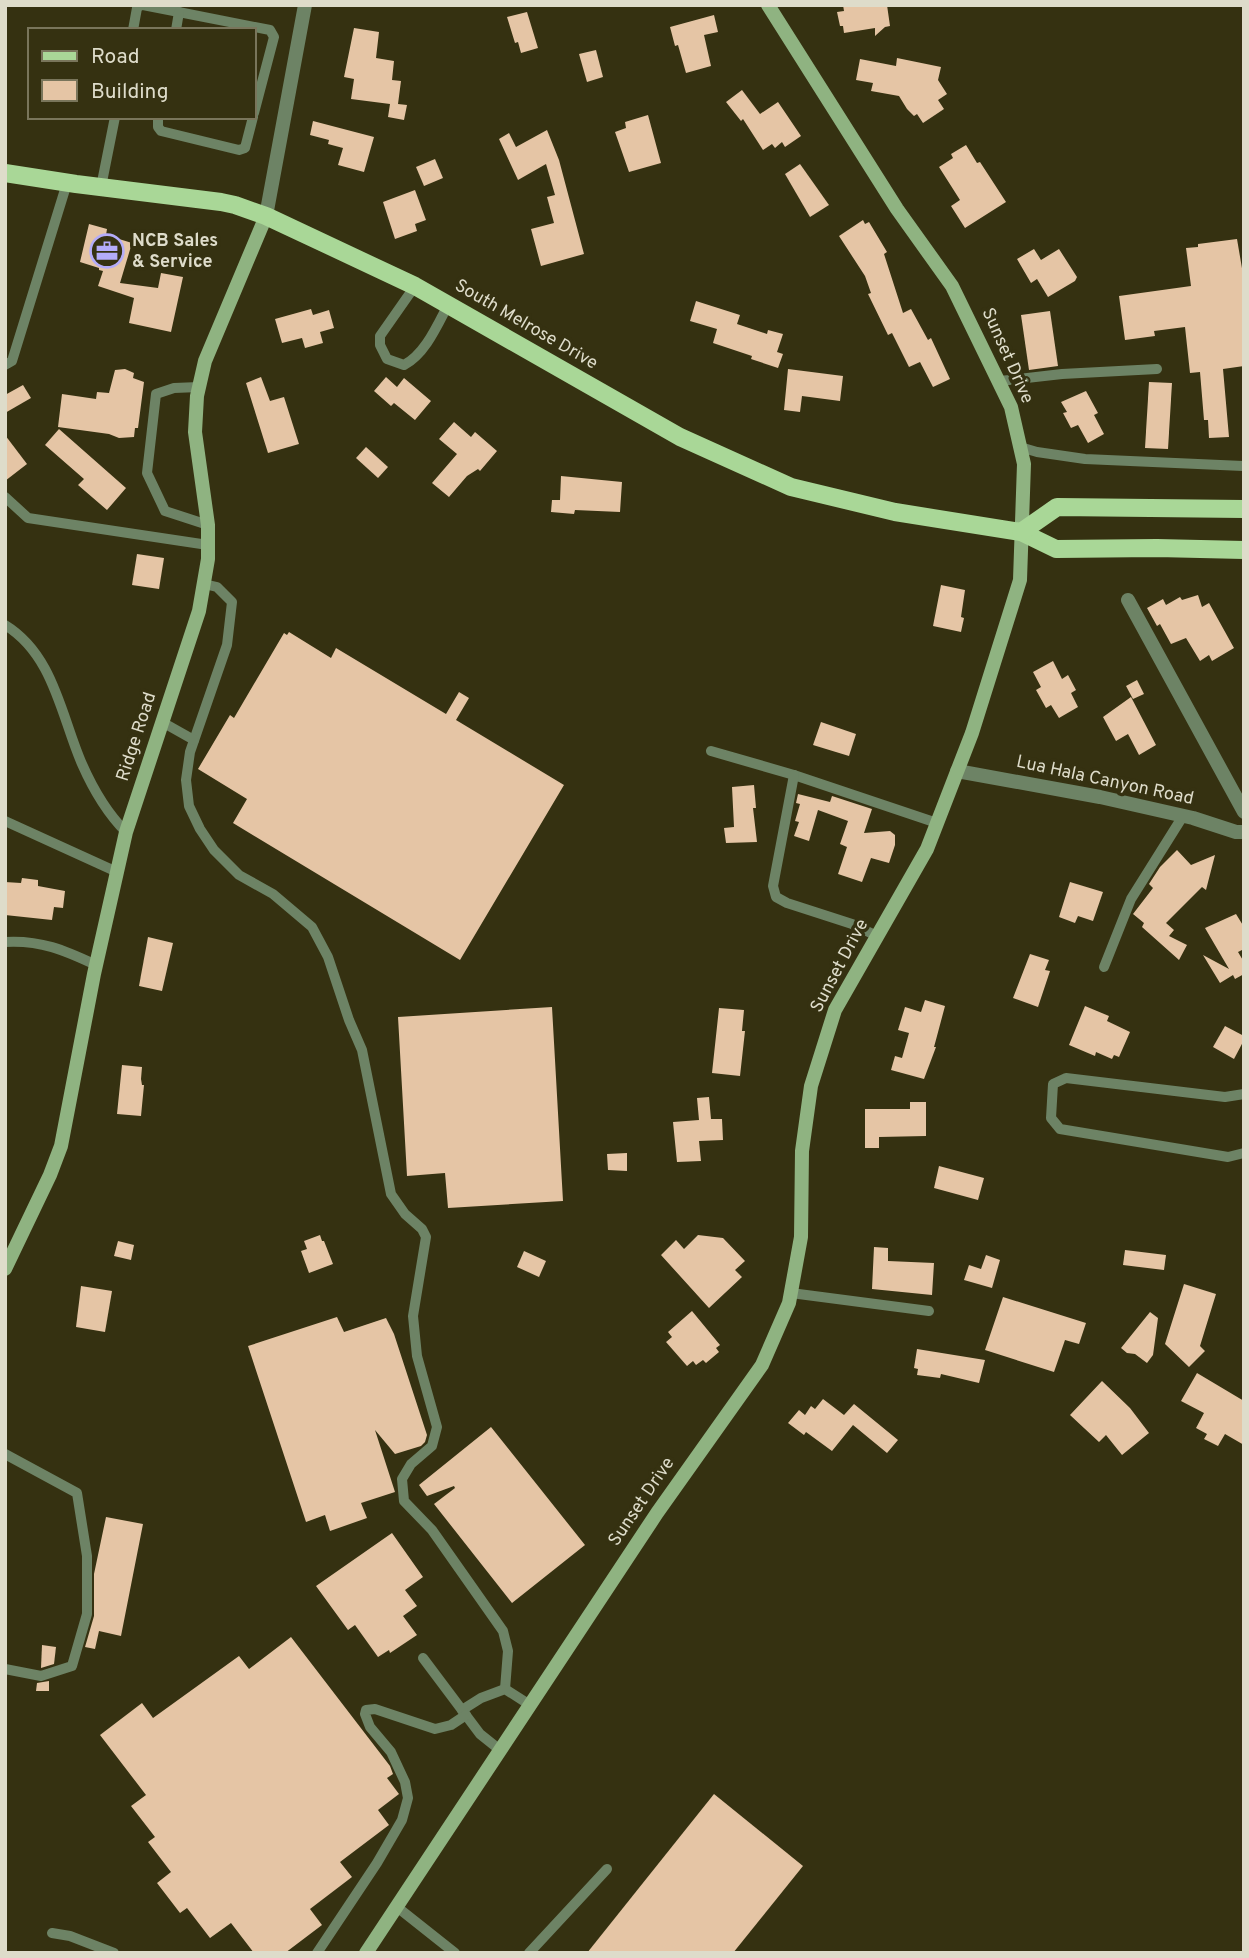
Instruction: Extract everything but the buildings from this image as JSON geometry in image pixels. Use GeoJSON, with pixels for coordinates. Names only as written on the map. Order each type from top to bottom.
{"type":"FeatureCollection","features":[{"type":"Feature","properties":{"kind":"main road","name":"Sunset Drive"},"geometry":{"type":"LineString","coordinates":[[366,1953],[657,1513],[762,1365],[789,1303],[801,1237],[802,1151],[811,1086],[835,1010],[927,849],[957,771],[1020,580],[1024,464],[1011,407],[1000,381],[952,286],[897,209],[768,5]]}},
{"type":"Feature","properties":{"kind":"main road","name":"South Melrose Drive"},"geometry":{"type":"LineString","coordinates":[[5,173],[220,202],[266,216],[415,286],[680,437],[791,487],[895,512],[1021,532],[1056,549],[1244,550]]}},
{"type":"Feature","properties":{"kind":"main road","name":"Ridge Road"},"geometry":{"type":"LineString","coordinates":[[5,1269],[61,1146],[96,965],[126,832],[199,611],[204,584],[208,525],[195,432],[199,387],[205,361],[266,216]]}},
{"type":"Feature","properties":{"kind":"main road"},"geometry":{"type":"LineString","coordinates":[[1021,532],[1057,507],[1244,509]]}},
{"type":"Feature","properties":{"kind":"street"},"geometry":{"type":"LineString","coordinates":[[266,216],[304,5]]}},
{"type":"Feature","properties":{"kind":"street"},"geometry":{"type":"LineString","coordinates":[[1128,600],[1244,812]]}},
{"type":"Feature","properties":{"kind":"street","name":"Lua Hala Canyon Road"},"geometry":{"type":"LineString","coordinates":[[957,771],[1100,797],[1244,832]]}},
{"type":"Feature","properties":{"kind":"lane"},"geometry":{"type":"LineString","coordinates":[[133,28],[137,8],[142,5],[270,30],[274,37],[256,104]]}},
{"type":"Feature","properties":{"kind":"lane"},"geometry":{"type":"LineString","coordinates":[[176,28],[179,12]]}},
{"type":"Feature","properties":{"kind":"lane"},"geometry":{"type":"LineString","coordinates":[[101,187],[115,119]]}},
{"type":"Feature","properties":{"kind":"lane"},"geometry":{"type":"LineString","coordinates":[[158,119],[161,131],[239,150],[245,148],[252,119]]}},
{"type":"Feature","properties":{"kind":"lane"},"geometry":{"type":"LineString","coordinates":[[5,365],[12,360],[67,183]]}},
{"type":"Feature","properties":{"kind":"lane"},"geometry":{"type":"LineString","coordinates":[[415,286],[380,336],[380,345],[387,359],[404,365],[412,361],[429,339],[448,305]]}},
{"type":"Feature","properties":{"kind":"lane"},"geometry":{"type":"LineString","coordinates":[[1000,381],[1062,374],[1157,369]]}},
{"type":"Feature","properties":{"kind":"lane"},"geometry":{"type":"LineString","coordinates":[[199,387],[174,388],[156,394],[147,473],[165,511],[208,525]]}},
{"type":"Feature","properties":{"kind":"lane"},"geometry":{"type":"LineString","coordinates":[[1020,447],[1085,459],[1243,466]]}},
{"type":"Feature","properties":{"kind":"lane"},"geometry":{"type":"LineString","coordinates":[[5,496],[28,518],[208,545]]}},
{"type":"Feature","properties":{"kind":"lane"},"geometry":{"type":"LineString","coordinates":[[204,584],[217,587],[232,602],[226,645],[190,752],[186,780],[189,806],[214,850],[239,875],[273,894],[312,927],[328,957],[362,1050],[391,1195],[426,1237],[413,1316],[417,1356],[437,1427],[432,1446],[411,1464],[402,1479],[404,1501],[432,1530],[503,1631],[508,1651],[505,1689]]}},
{"type":"Feature","properties":{"kind":"lane"},"geometry":{"type":"LineString","coordinates":[[5,625],[22,635],[54,683],[82,765],[110,816],[126,832]]}},
{"type":"Feature","properties":{"kind":"lane"},"geometry":{"type":"LineString","coordinates":[[162,723],[194,740]]}},
{"type":"Feature","properties":{"kind":"lane"},"geometry":{"type":"LineString","coordinates":[[710,751],[794,775],[937,823]]}},
{"type":"Feature","properties":{"kind":"lane"},"geometry":{"type":"LineString","coordinates":[[794,775],[773,886],[776,897],[787,903],[852,923],[877,936]]}},
{"type":"Feature","properties":{"kind":"lane"},"geometry":{"type":"LineString","coordinates":[[1104,967],[1131,899],[1183,816]]}},
{"type":"Feature","properties":{"kind":"lane"},"geometry":{"type":"LineString","coordinates":[[5,821],[117,872]]}},
{"type":"Feature","properties":{"kind":"lane"},"geometry":{"type":"LineString","coordinates":[[5,942],[52,945],[96,965]]}},
{"type":"Feature","properties":{"kind":"lane"},"geometry":{"type":"LineString","coordinates":[[1244,1094],[1225,1097],[1066,1078],[1053,1084],[1051,1118],[1059,1129],[1087,1135],[1228,1157],[1244,1153]]}},
{"type":"Feature","properties":{"kind":"lane"},"geometry":{"type":"LineString","coordinates":[[790,1293],[929,1311]]}},
{"type":"Feature","properties":{"kind":"lane"},"geometry":{"type":"LineString","coordinates":[[5,1454],[77,1493],[88,1568],[87,1614],[72,1666],[41,1676],[5,1669]]}},
{"type":"Feature","properties":{"kind":"lane"},"geometry":{"type":"LineString","coordinates":[[423,1658],[480,1734],[500,1750]]}},
{"type":"Feature","properties":{"kind":"lane"},"geometry":{"type":"LineString","coordinates":[[505,1689],[530,1705]]}},
{"type":"Feature","properties":{"kind":"lane"},"geometry":{"type":"LineString","coordinates":[[317,1953],[377,1863],[402,1820],[408,1798],[405,1782],[391,1752],[366,1719],[366,1710],[375,1709],[435,1729],[451,1726],[481,1698],[505,1689]]}},
{"type":"Feature","properties":{"kind":"lane"},"geometry":{"type":"LineString","coordinates":[[529,1953],[607,1868]]}},
{"type":"Feature","properties":{"kind":"lane"},"geometry":{"type":"LineString","coordinates":[[397,1907],[455,1953]]}},
{"type":"Feature","properties":{"kind":"lane"},"geometry":{"type":"LineString","coordinates":[[52,1933],[71,1936],[114,1953]]}},
{"type":"Feature","properties":{"kind":"place","name":"NCB Sales & Service"},"geometry":{"type":"Point","coordinates":[107,251]}}]}
